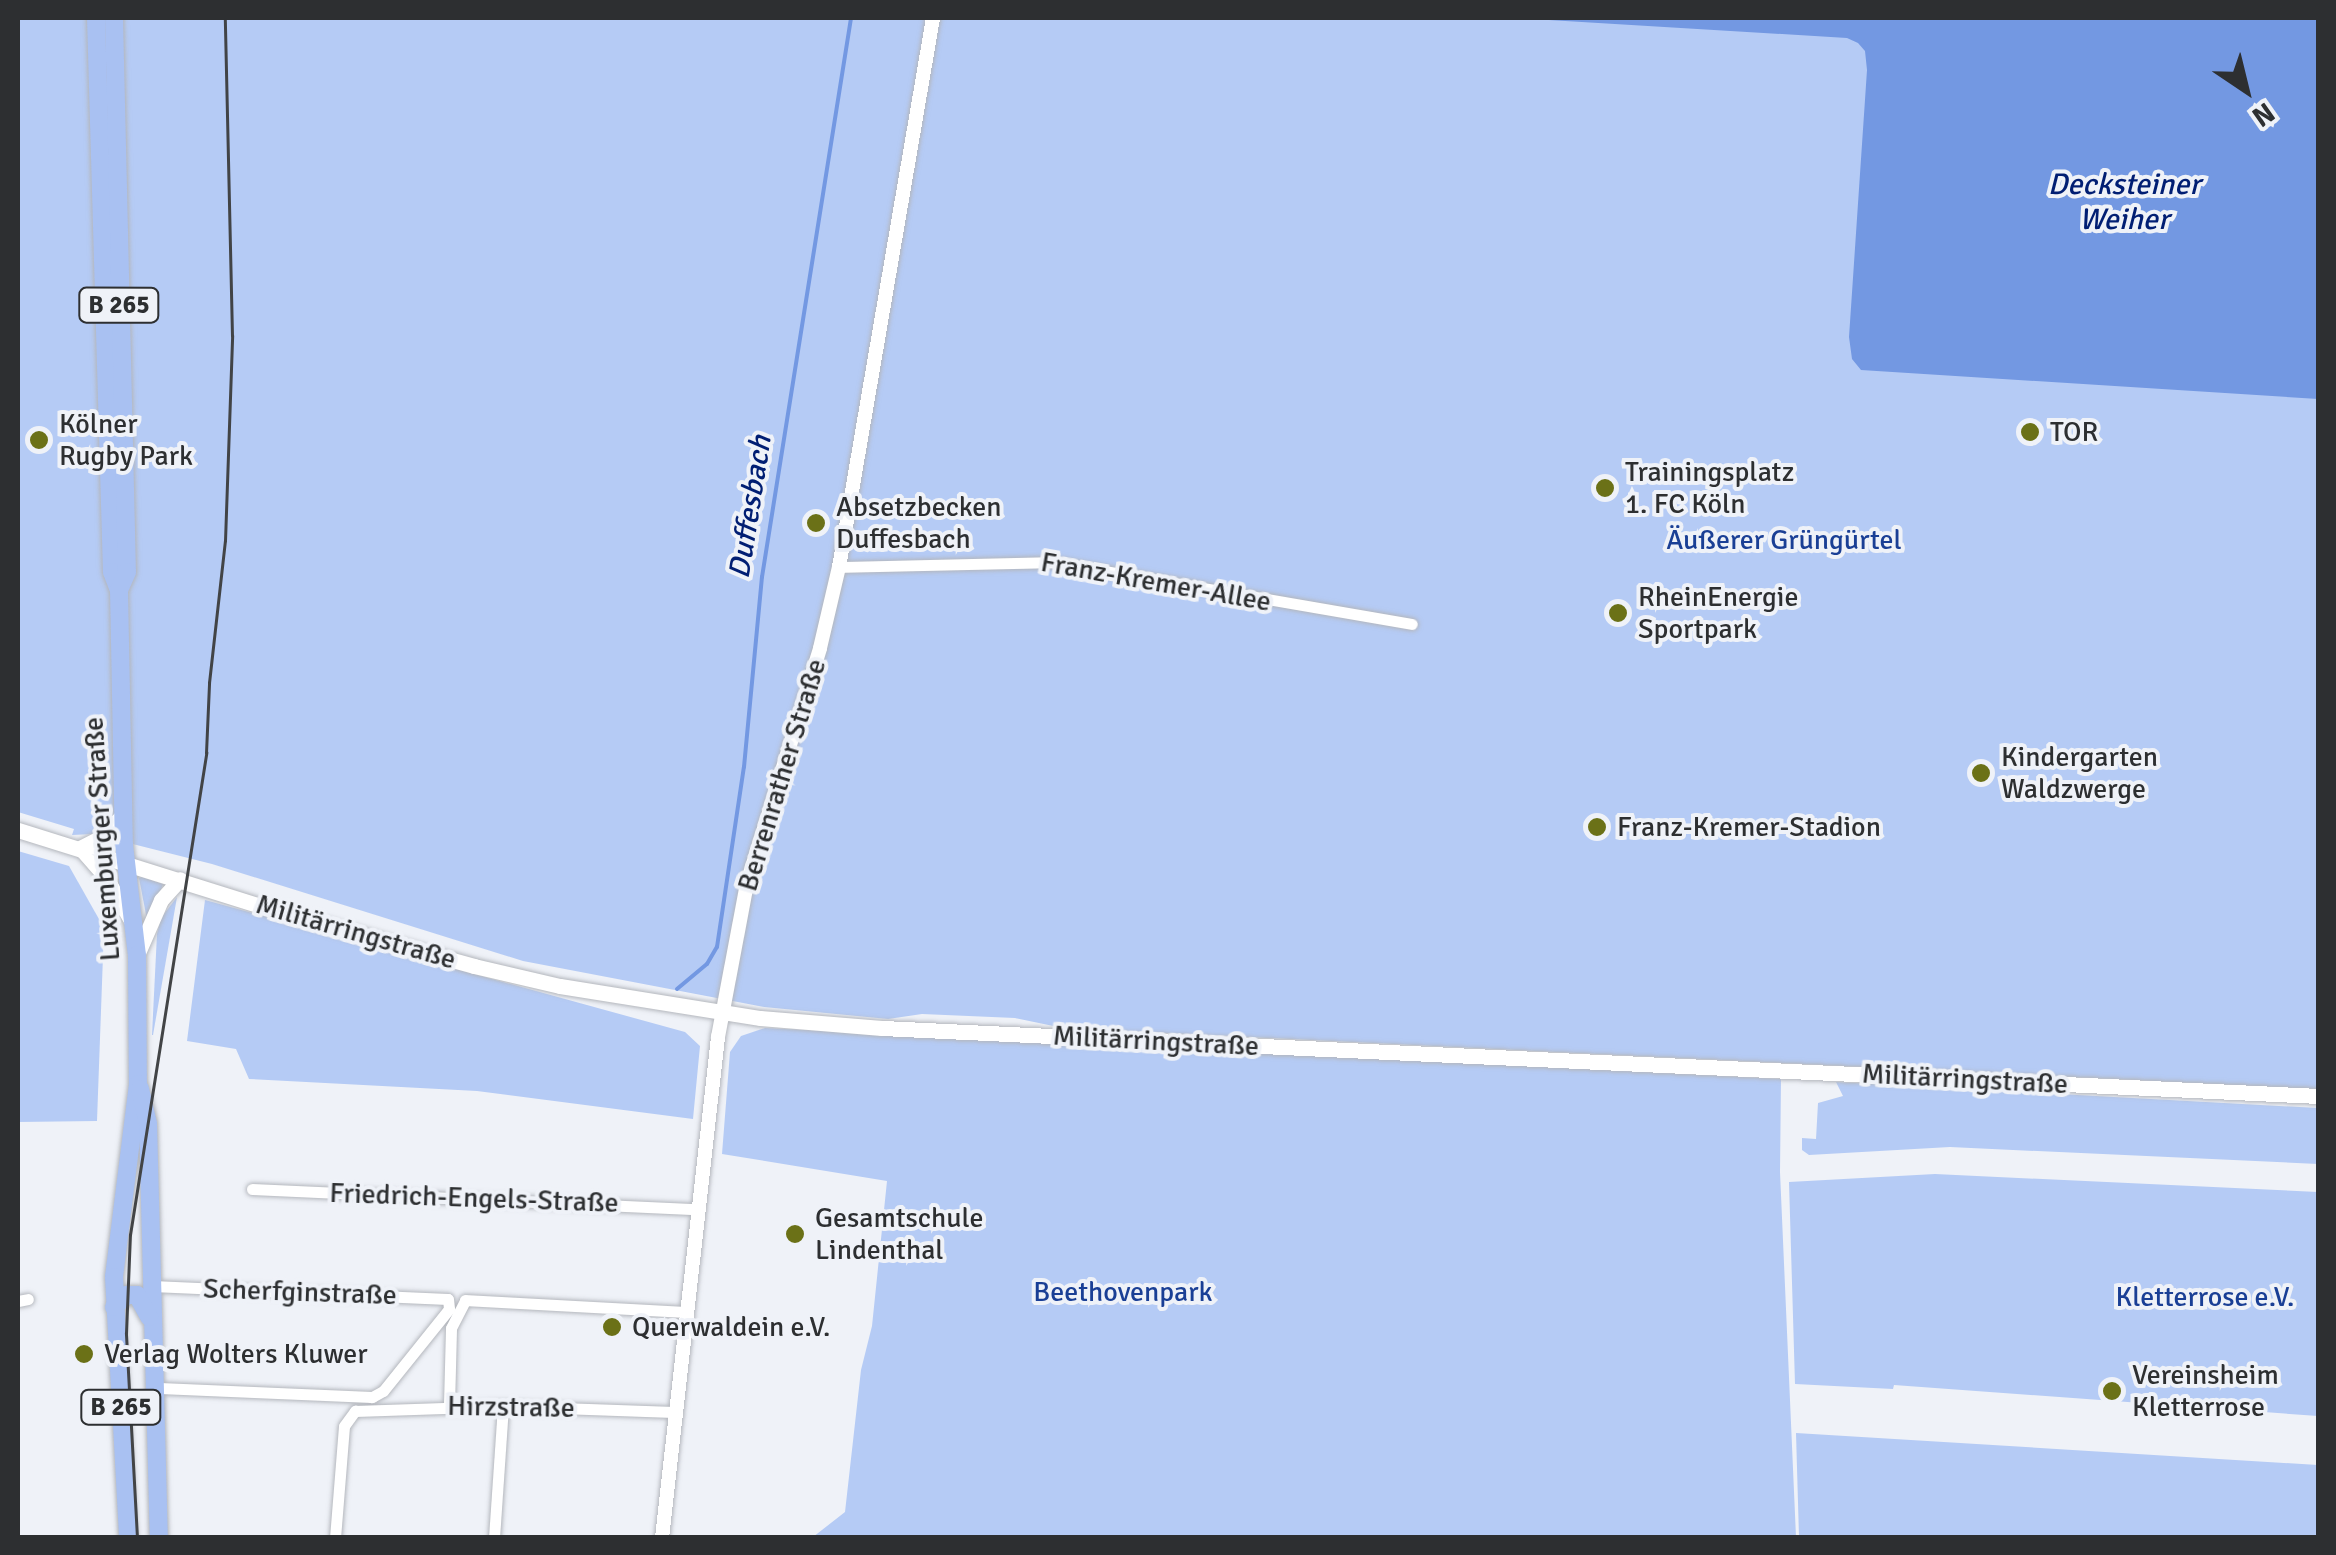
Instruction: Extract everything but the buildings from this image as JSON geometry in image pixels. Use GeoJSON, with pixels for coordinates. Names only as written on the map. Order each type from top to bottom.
{"type":"FeatureCollection","features":[{"type":"Feature","properties":{"kind":"main road","name":"Luxemburger Straße"},"geometry":{"type":"LineString","coordinates":[[96,18],[111,552],[119,590],[126,861],[138,955],[138,1084],[115,1246],[114,1306],[128,1538]]}},
{"type":"Feature","properties":{"kind":"main road","name":"Luxemburger Straße"},"geometry":{"type":"LineString","coordinates":[[114,18],[126,572],[119,590]]}},
{"type":"Feature","properties":{"kind":"main road"},"geometry":{"type":"LineString","coordinates":[[124,813],[104,836],[80,848],[105,876],[134,926]]}},
{"type":"Feature","properties":{"kind":"main road","name":"Militärringstraße"},"geometry":{"type":"LineString","coordinates":[[18,830],[293,916],[490,970],[722,1013],[882,1028],[2318,1096]]}},
{"type":"Feature","properties":{"kind":"main road"},"geometry":{"type":"LineString","coordinates":[[138,955],[161,900],[180,879]]}},
{"type":"Feature","properties":{"kind":"main road","name":"Luxemburger Straße"},"geometry":{"type":"LineString","coordinates":[[138,1084],[148,1124],[158,1538]]}},
{"type":"Feature","properties":{"kind":"main road"},"geometry":{"type":"LineString","coordinates":[[114,1306],[127,1295],[136,1295],[153,1326]]}},
{"type":"Feature","properties":{"kind":"street","name":"Berrenrather Straße"},"geometry":{"type":"LineString","coordinates":[[662,1538],[722,1013],[747,883],[821,645],[839,568],[933,18]]}},
{"type":"Feature","properties":{"kind":"street","name":"Franz-Kremer-Allee"},"geometry":{"type":"LineString","coordinates":[[839,568],[1053,562],[1412,624]]}},
{"type":"Feature","properties":{"kind":"street","name":"Friedrich-Engels-Straße"},"geometry":{"type":"LineString","coordinates":[[252,1189],[697,1209]]}},
{"type":"Feature","properties":{"kind":"street","name":"Scherfginstraße"},"geometry":{"type":"LineString","coordinates":[[152,1286],[448,1299],[450,1309],[442,1324],[383,1391],[361,1400],[153,1388]]}},
{"type":"Feature","properties":{"kind":"street"},"geometry":{"type":"LineString","coordinates":[[449,1406],[451,1328],[465,1300],[685,1312]]}},
{"type":"Feature","properties":{"kind":"street","name":"Hirzstraße"},"geometry":{"type":"LineString","coordinates":[[335,1538],[349,1414],[449,1406],[674,1412]]}},
{"type":"Feature","properties":{"kind":"street"},"geometry":{"type":"LineString","coordinates":[[494,1538],[503,1406]]}},
{"type":"Feature","properties":{"kind":"green space","name":"Äußerer Grüngürtel"},"geometry":{"type":"Polygon","coordinates":[[[18,18],[2318,18],[2318,1089],[1063,1028],[1015,1018],[922,1014],[888,1019],[764,1007],[523,961],[212,864],[93,834],[72,835],[74,829],[18,812],[18,18]]]}},
{"type":"Feature","properties":{"kind":"green space"},"geometry":{"type":"Polygon","coordinates":[[[18,851],[69,866],[104,928],[97,1121],[18,1122],[18,851]]]}},
{"type":"Feature","properties":{"kind":"green space"},"geometry":{"type":"Polygon","coordinates":[[[139,878],[163,884],[148,925],[139,878]]]}},
{"type":"Feature","properties":{"kind":"green space"},"geometry":{"type":"Polygon","coordinates":[[[177,897],[152,1035],[157,934],[161,918],[177,897]]]}},
{"type":"Feature","properties":{"kind":"green space"},"geometry":{"type":"Polygon","coordinates":[[[205,900],[685,1032],[700,1046],[693,1119],[477,1091],[249,1079],[236,1049],[187,1041],[205,900]]]}},
{"type":"Feature","properties":{"kind":"green space","name":"Beethovenpark"},"geometry":{"type":"Polygon","coordinates":[[[765,1028],[1781,1079],[1780,1172],[1796,1537],[813,1537],[845,1512],[861,1370],[872,1326],[887,1181],[722,1154],[730,1052],[741,1036],[765,1028]]]}},
{"type":"Feature","properties":{"kind":"green space"},"geometry":{"type":"Polygon","coordinates":[[[1836,1082],[2318,1108],[2318,1164],[1950,1147],[1809,1155],[1802,1150],[1802,1138],[1816,1139],[1818,1103],[1843,1096],[1836,1082]]]}},
{"type":"Feature","properties":{"kind":"green space","name":"Kletterrose e.V."},"geometry":{"type":"Polygon","coordinates":[[[1935,1174],[2318,1192],[2318,1416],[1894,1385],[1893,1389],[1795,1384],[1789,1182],[1935,1174]]]}},
{"type":"Feature","properties":{"kind":"green space"},"geometry":{"type":"Polygon","coordinates":[[[1796,1433],[2318,1465],[2318,1537],[1799,1537],[1796,1433]]]}},
{"type":"Feature","properties":{"kind":"water","name":"Decksteiner Weiher"},"geometry":{"type":"Polygon","coordinates":[[[1514,18],[2318,18],[2318,399],[1861,370],[1852,359],[1849,337],[1867,70],[1865,51],[1858,43],[1847,38],[1514,18]]]}},
{"type":"Feature","properties":{"kind":"waterway","name":"Duffesbach"},"geometry":{"type":"LineString","coordinates":[[677,989],[707,964],[717,947],[744,767],[762,577],[851,18]]}},
{"type":"Feature","properties":{"kind":"tram line"},"geometry":{"type":"LineString","coordinates":[[137,1538],[126,1333],[130,1235],[206,753],[209,683],[225,541],[232,336],[225,18]]}},
{"type":"Feature","properties":{"kind":"place","name":"TOR"},"geometry":{"type":"Point","coordinates":[2030,432]}},
{"type":"Feature","properties":{"kind":"place","name":"Kölner Rugby Park"},"geometry":{"type":"Point","coordinates":[39,440]}},
{"type":"Feature","properties":{"kind":"place","name":"Trainingsplatz 1. FC Köln"},"geometry":{"type":"Point","coordinates":[1605,488]}},
{"type":"Feature","properties":{"kind":"place","name":"Absetzbecken Duffesbach"},"geometry":{"type":"Point","coordinates":[816,523]}},
{"type":"Feature","properties":{"kind":"place","name":"RheinEnergie Sportpark"},"geometry":{"type":"Point","coordinates":[1618,613]}},
{"type":"Feature","properties":{"kind":"place","name":"Kindergarten Waldzwerge"},"geometry":{"type":"Point","coordinates":[1981,773]}},
{"type":"Feature","properties":{"kind":"place","name":"Franz-Kremer-Stadion"},"geometry":{"type":"Point","coordinates":[1597,827]}},
{"type":"Feature","properties":{"kind":"place","name":"Gesamtschule Lindenthal"},"geometry":{"type":"Point","coordinates":[795,1234]}},
{"type":"Feature","properties":{"kind":"place","name":"Querwaldein e.V."},"geometry":{"type":"Point","coordinates":[612,1327]}},
{"type":"Feature","properties":{"kind":"place","name":"Verlag Wolters Kluwer"},"geometry":{"type":"Point","coordinates":[84,1354]}},
{"type":"Feature","properties":{"kind":"place","name":"Vereinsheim Kletterrose"},"geometry":{"type":"Point","coordinates":[2112,1391]}}]}
